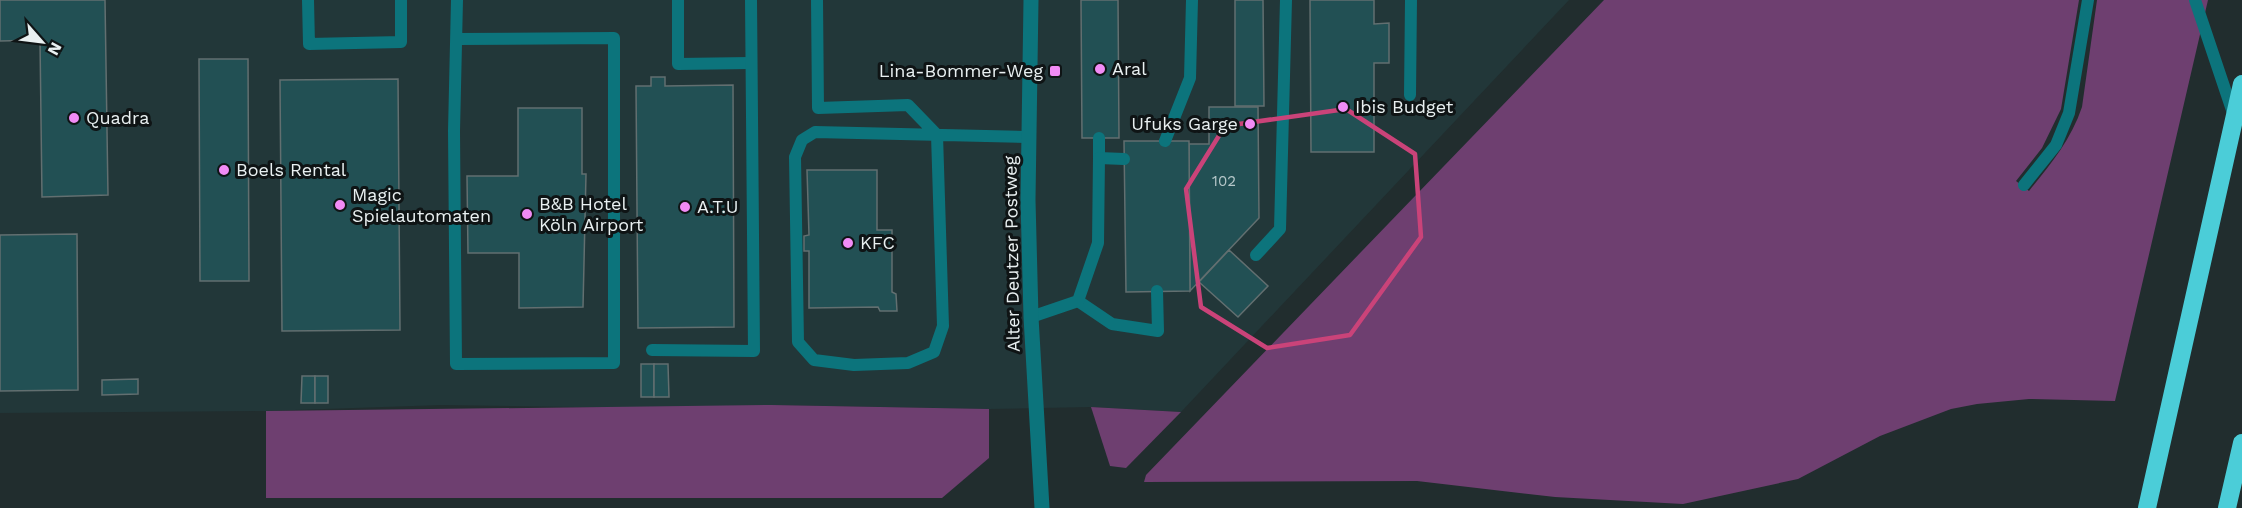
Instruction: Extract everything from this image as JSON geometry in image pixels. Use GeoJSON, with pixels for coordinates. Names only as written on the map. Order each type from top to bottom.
{"type":"FeatureCollection","features":[{"type":"Feature","properties":{"kind":"highway"},"geometry":{"type":"LineString","coordinates":[[2147,508],[2242,84]]}},
{"type":"Feature","properties":{"kind":"highway"},"geometry":{"type":"LineString","coordinates":[[2227,508],[2242,443]]}},
{"type":"Feature","properties":{"kind":"street","name":"Alter Deutzer Postweg"},"geometry":{"type":"LineString","coordinates":[[1031,0],[1029,138],[1031,317],[1042,508]]}},
{"type":"Feature","properties":{"kind":"lane"},"geometry":{"type":"LineString","coordinates":[[308,0],[309,44],[401,42],[401,0]]}},
{"type":"Feature","properties":{"kind":"lane"},"geometry":{"type":"LineString","coordinates":[[457,0],[456,364],[614,363],[614,38],[457,39]]}},
{"type":"Feature","properties":{"kind":"lane"},"geometry":{"type":"LineString","coordinates":[[678,0],[678,64],[750,63]]}},
{"type":"Feature","properties":{"kind":"lane"},"geometry":{"type":"LineString","coordinates":[[651,351],[754,351],[751,0]]}},
{"type":"Feature","properties":{"kind":"lane"},"geometry":{"type":"LineString","coordinates":[[817,0],[818,108],[908,105],[937,135],[942,326],[934,352],[908,363],[854,365],[814,360],[798,342],[795,157],[802,140],[814,132],[937,135],[1029,138]]}},
{"type":"Feature","properties":{"kind":"lane"},"geometry":{"type":"LineString","coordinates":[[1165,141],[1190,78],[1192,0]]}},
{"type":"Feature","properties":{"kind":"lane"},"geometry":{"type":"LineString","coordinates":[[1256,255],[1280,229],[1286,0]]}},
{"type":"Feature","properties":{"kind":"lane"},"geometry":{"type":"LineString","coordinates":[[1410,95],[1412,0]]}},
{"type":"Feature","properties":{"kind":"lane"},"geometry":{"type":"LineString","coordinates":[[2024,185],[2056,145],[2069,113],[2088,0]]}},
{"type":"Feature","properties":{"kind":"lane"},"geometry":{"type":"LineString","coordinates":[[2195,0],[2234,118]]}},
{"type":"Feature","properties":{"kind":"lane"},"geometry":{"type":"LineString","coordinates":[[1078,301],[1098,243],[1099,138]]}},
{"type":"Feature","properties":{"kind":"lane"},"geometry":{"type":"LineString","coordinates":[[1099,158],[1124,159]]}},
{"type":"Feature","properties":{"kind":"lane"},"geometry":{"type":"LineString","coordinates":[[1078,301],[1112,324],[1158,331],[1157,291]]}},
{"type":"Feature","properties":{"kind":"lane"},"geometry":{"type":"LineString","coordinates":[[1031,317],[1078,301]]}},
{"type":"Feature","properties":{"kind":"highlighted area"},"geometry":{"type":"Polygon","coordinates":[[[1346,109],[1415,154],[1421,237],[1350,335],[1267,348],[1201,307],[1186,189],[1225,126],[1346,109]]]}},
{"type":"Feature","properties":{"kind":"shaded area"},"geometry":{"type":"Polygon","coordinates":[[[0,0],[1569,0],[1181,412],[1091,407],[989,409],[772,405],[640,408],[442,405],[266,411],[0,413],[0,0]]]}},
{"type":"Feature","properties":{"kind":"shaded area"},"geometry":{"type":"Polygon","coordinates":[[[1604,0],[2079,0],[2061,109],[2042,148],[2016,181],[2029,191],[2066,141],[2082,107],[2097,0],[2208,0],[2115,401],[2029,399],[1951,409],[1880,436],[1798,479],[1683,504],[1555,497],[1417,481],[1144,482],[1146,475],[1604,0]]]}},
{"type":"Feature","properties":{"kind":"shaded area"},"geometry":{"type":"Polygon","coordinates":[[[772,405],[989,409],[989,458],[942,498],[266,498],[266,411],[772,405]]]}},
{"type":"Feature","properties":{"kind":"shaded area"},"geometry":{"type":"Polygon","coordinates":[[[1091,407],[1181,412],[1126,468],[1110,466],[1091,407]]]}},
{"type":"Feature","properties":{"kind":"building","name":"Quadra"},"geometry":{"type":"Polygon","coordinates":[[[0,0],[105,0],[108,195],[42,197],[40,40],[0,41],[0,0]]]}},
{"type":"Feature","properties":{"kind":"building","name":"Aral"},"geometry":{"type":"Polygon","coordinates":[[[1081,0],[1118,0],[1119,138],[1082,138],[1081,0]]]}},
{"type":"Feature","properties":{"kind":"building"},"geometry":{"type":"Polygon","coordinates":[[[1235,0],[1263,0],[1264,106],[1235,106],[1235,0]]]}},
{"type":"Feature","properties":{"kind":"building","name":"Ibis Budget"},"geometry":{"type":"Polygon","coordinates":[[[1310,0],[1374,0],[1374,24],[1389,23],[1389,63],[1374,63],[1374,152],[1311,152],[1310,0]]]}},
{"type":"Feature","properties":{"kind":"building","name":"Boels Rental"},"geometry":{"type":"Polygon","coordinates":[[[199,59],[248,59],[249,281],[200,281],[199,59]]]}},
{"type":"Feature","properties":{"kind":"building","name":"A.T.U"},"geometry":{"type":"Polygon","coordinates":[[[651,77],[665,77],[665,86],[733,85],[734,327],[638,328],[636,86],[651,86],[651,77]]]}},
{"type":"Feature","properties":{"kind":"building","name":"Magic Spielautomaten"},"geometry":{"type":"Polygon","coordinates":[[[398,79],[400,330],[282,331],[280,80],[398,79]]]}},
{"type":"Feature","properties":{"kind":"building"},"geometry":{"type":"Polygon","coordinates":[[[1209,107],[1258,107],[1259,218],[1190,291],[1189,144],[1209,144],[1209,107]]]}},
{"type":"Feature","properties":{"kind":"building","name":"B&B Hotel Köln Airport"},"geometry":{"type":"Polygon","coordinates":[[[518,108],[582,108],[582,174],[586,174],[583,307],[519,308],[519,253],[468,253],[467,176],[518,176],[518,108]]]}},
{"type":"Feature","properties":{"kind":"building"},"geometry":{"type":"Polygon","coordinates":[[[1124,141],[1189,141],[1190,291],[1126,292],[1124,141]]]}},
{"type":"Feature","properties":{"kind":"building","name":"KFC"},"geometry":{"type":"Polygon","coordinates":[[[807,170],[877,170],[877,230],[892,230],[892,292],[896,294],[897,311],[880,311],[878,307],[809,308],[809,251],[804,251],[804,236],[809,235],[807,170]]]}},
{"type":"Feature","properties":{"kind":"building"},"geometry":{"type":"Polygon","coordinates":[[[77,234],[78,390],[0,391],[0,235],[77,234]]]}},
{"type":"Feature","properties":{"kind":"building"},"geometry":{"type":"Polygon","coordinates":[[[1229,250],[1268,286],[1238,317],[1199,282],[1229,250]]]}},
{"type":"Feature","properties":{"kind":"building"},"geometry":{"type":"Polygon","coordinates":[[[641,364],[654,364],[654,397],[641,397],[641,364]]]}},
{"type":"Feature","properties":{"kind":"building"},"geometry":{"type":"Polygon","coordinates":[[[654,364],[668,364],[669,397],[654,397],[654,364]]]}},
{"type":"Feature","properties":{"kind":"building"},"geometry":{"type":"Polygon","coordinates":[[[302,376],[315,376],[315,403],[301,403],[302,376]]]}},
{"type":"Feature","properties":{"kind":"building"},"geometry":{"type":"Polygon","coordinates":[[[315,376],[328,376],[328,403],[315,403],[315,376]]]}},
{"type":"Feature","properties":{"kind":"building"},"geometry":{"type":"Polygon","coordinates":[[[138,379],[138,394],[102,395],[102,380],[138,379]]]}},
{"type":"Feature","properties":{"kind":"place","name":"Aral"},"geometry":{"type":"Point","coordinates":[1100,69]}},
{"type":"Feature","properties":{"kind":"place","name":"Lina-Bommer-Weg"},"geometry":{"type":"Point","coordinates":[1055,71]}},
{"type":"Feature","properties":{"kind":"place","name":"Ibis Budget"},"geometry":{"type":"Point","coordinates":[1343,107]}},
{"type":"Feature","properties":{"kind":"place","name":"Quadra"},"geometry":{"type":"Point","coordinates":[74,118]}},
{"type":"Feature","properties":{"kind":"place","name":"Ufuks Garge"},"geometry":{"type":"Point","coordinates":[1250,124]}},
{"type":"Feature","properties":{"kind":"place","name":"Boels Rental"},"geometry":{"type":"Point","coordinates":[224,170]}},
{"type":"Feature","properties":{"kind":"place","name":"Magic Spielautomaten"},"geometry":{"type":"Point","coordinates":[340,205]}},
{"type":"Feature","properties":{"kind":"place","name":"A.T.U"},"geometry":{"type":"Point","coordinates":[685,207]}},
{"type":"Feature","properties":{"kind":"place","name":"B&B Hotel Köln Airport"},"geometry":{"type":"Point","coordinates":[527,214]}},
{"type":"Feature","properties":{"kind":"place","name":"KFC"},"geometry":{"type":"Point","coordinates":[848,243]}}]}
